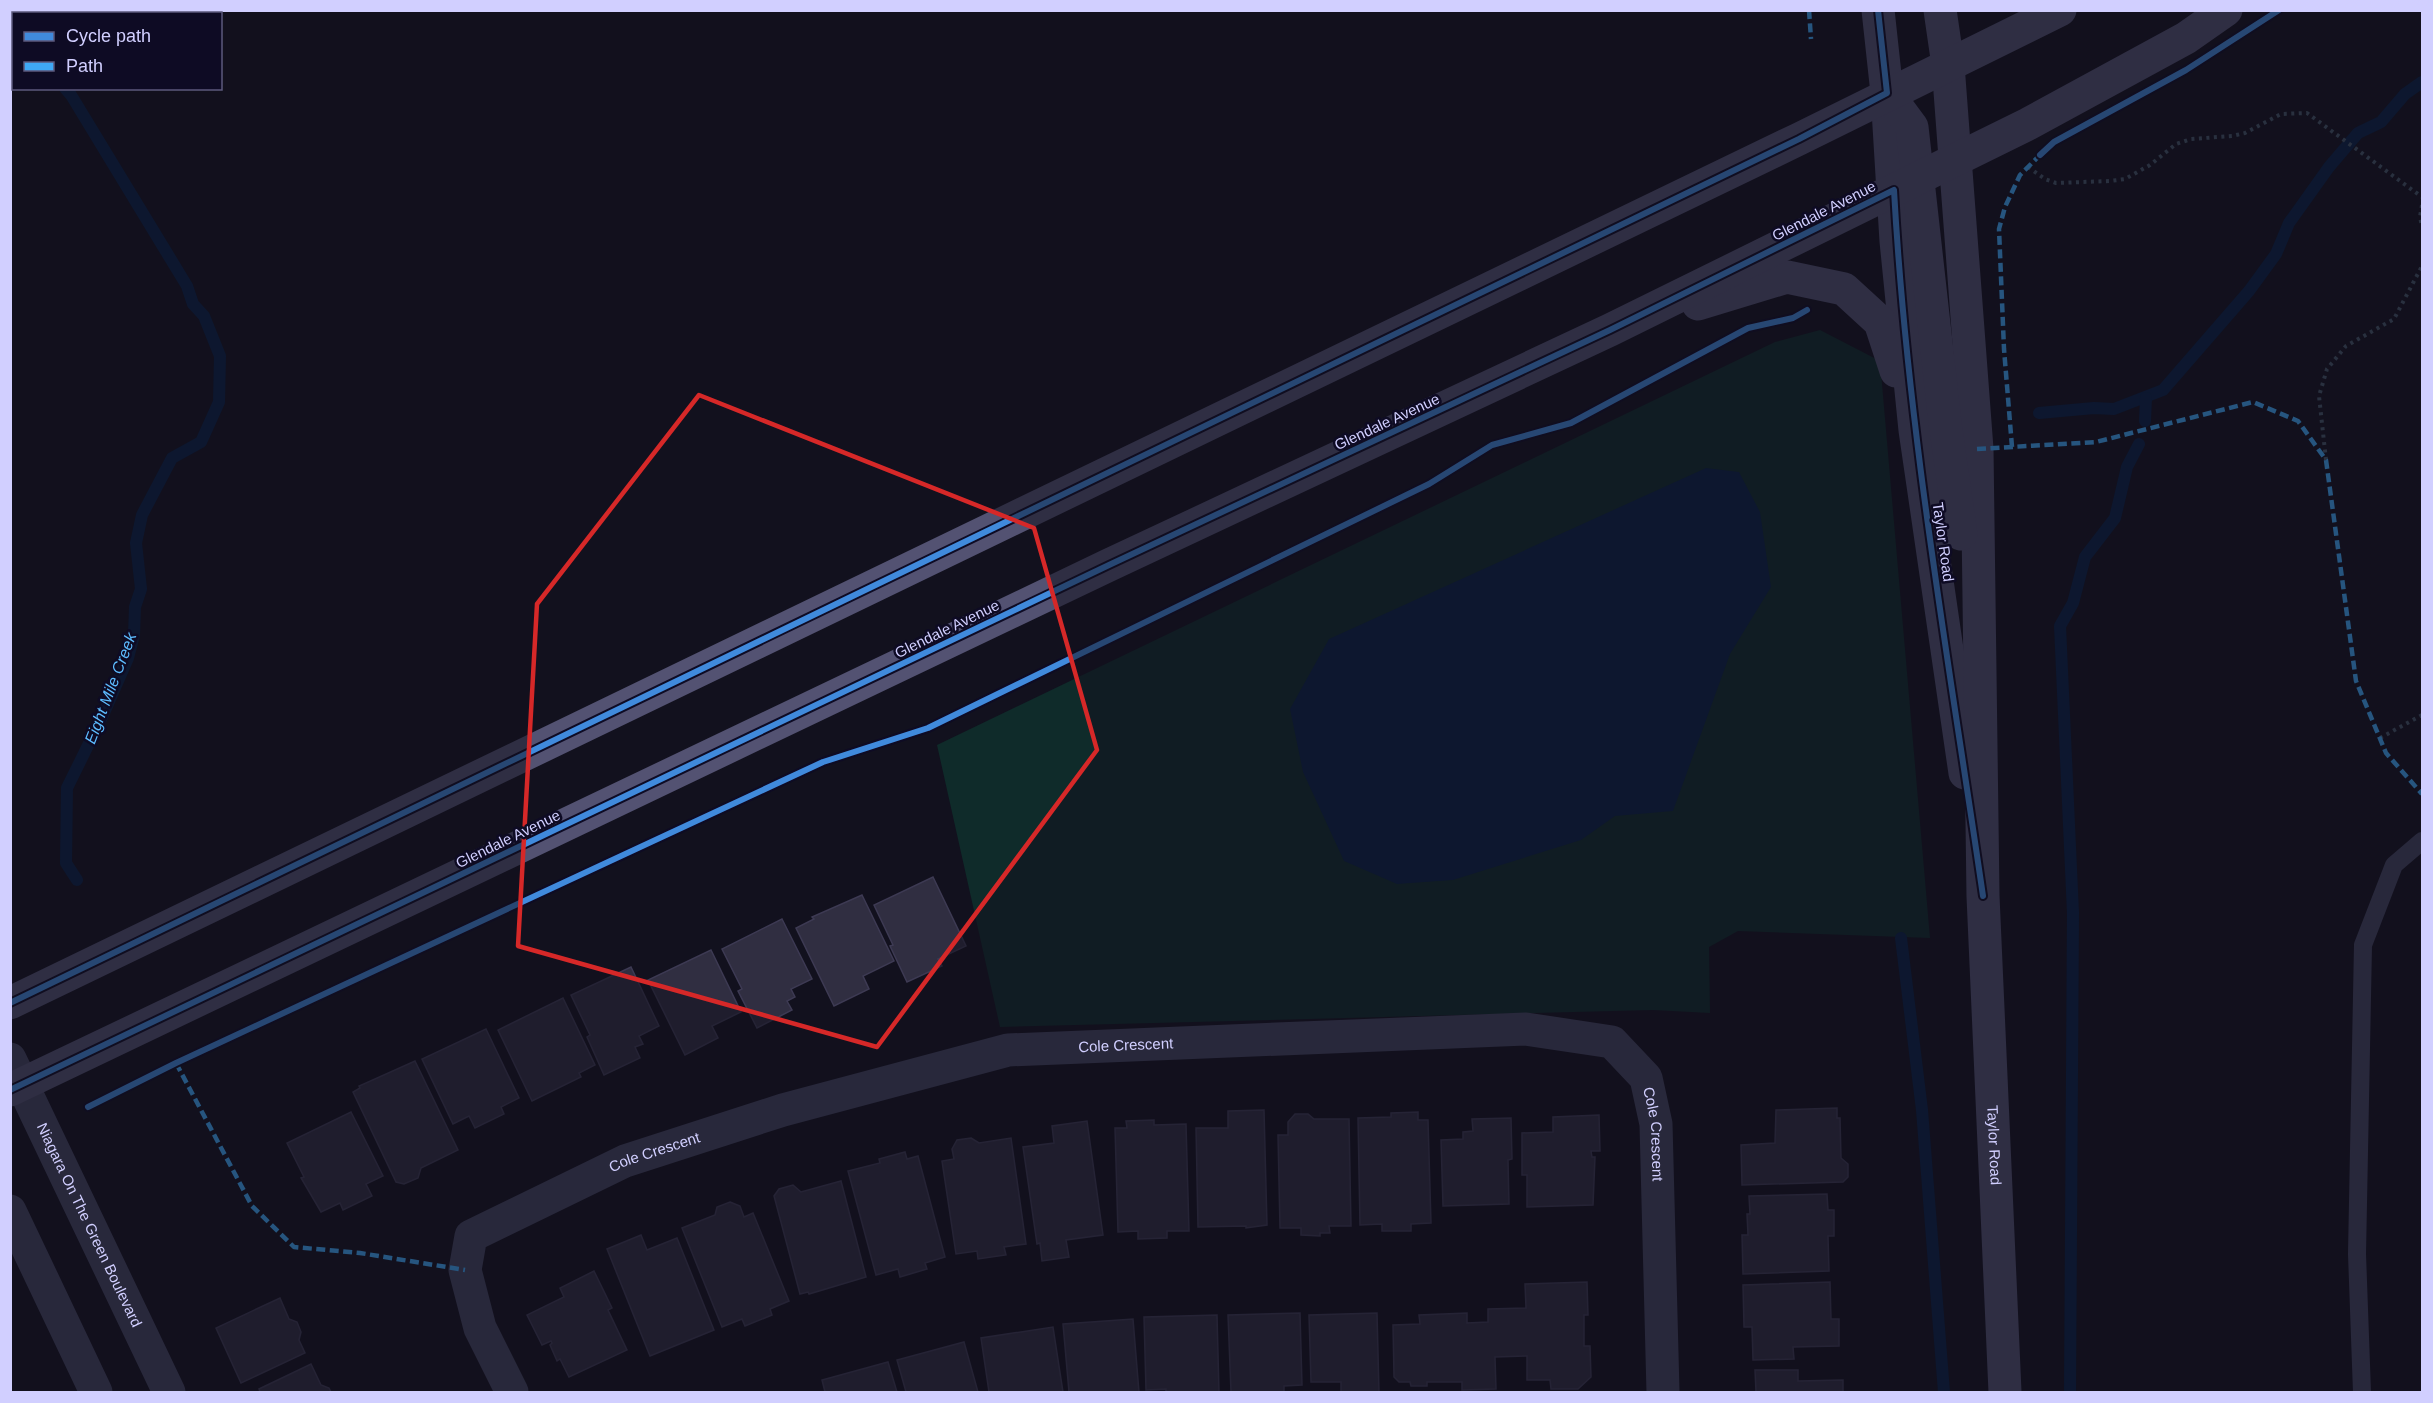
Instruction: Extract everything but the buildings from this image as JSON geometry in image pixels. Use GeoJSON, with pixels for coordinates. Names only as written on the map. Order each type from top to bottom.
{"type":"FeatureCollection","features":[{"type":"Feature","properties":{"kind":"main road","name":"Taylor Road"},"geometry":{"type":"LineString","coordinates":[[1878,10],[1887,93],[1906,184],[1896,240],[1915,430],[1983,896]]}},
{"type":"Feature","properties":{"kind":"main road","name":"Taylor Road"},"geometry":{"type":"LineString","coordinates":[[1940,10],[1948,65],[1977,449],[1983,896],[2006,1392]]}},
{"type":"Feature","properties":{"kind":"main road"},"geometry":{"type":"LineString","coordinates":[[10,1004],[1789,144],[1887,93],[2060,10]]}},
{"type":"Feature","properties":{"kind":"main road","name":"Glendale Avenue"},"geometry":{"type":"LineString","coordinates":[[14,1078],[1610,330],[2028,124],[2186,38],[2226,10]]}},
{"type":"Feature","properties":{"kind":"main road"},"geometry":{"type":"LineString","coordinates":[[1906,184],[1945,423],[1981,680]]}},
{"type":"Feature","properties":{"kind":"main road"},"geometry":{"type":"LineString","coordinates":[[1610,330],[1787,278],[1844,289],[1880,322],[1915,430]]}},
{"type":"Feature","properties":{"kind":"street","name":"Cole Crescent"},"geometry":{"type":"LineString","coordinates":[[512,1392],[480,1328],[465,1270],[471,1236],[625,1161],[783,1110],[1008,1050],[1526,1029],[1612,1042],[1646,1078],[1656,1124],[1663,1392]]}},
{"type":"Feature","properties":{"kind":"street","name":"Niagara On The Green Boulevard"},"geometry":{"type":"LineString","coordinates":[[14,1078],[169,1392]]}},
{"type":"Feature","properties":{"kind":"street"},"geometry":{"type":"LineString","coordinates":[[10,1211],[96,1392]]}},
{"type":"Feature","properties":{"kind":"lane"},"geometry":{"type":"LineString","coordinates":[[2362,1392],[2357,1254],[2364,945],[2394,865],[2422,841]]}},
{"type":"Feature","properties":{"kind":"path"},"geometry":{"type":"LineString","coordinates":[[2028,167],[2045,179],[2056,183],[2125,179],[2176,144],[2191,139],[2245,133],[2281,114],[2307,112],[2422,197]]}},
{"type":"Feature","properties":{"kind":"path"},"geometry":{"type":"LineString","coordinates":[[2422,205],[2420,217],[2422,226]]}},
{"type":"Feature","properties":{"kind":"path"},"geometry":{"type":"LineString","coordinates":[[2326,460],[2319,396],[2327,369],[2346,346],[2394,320],[2422,266]]}},
{"type":"Feature","properties":{"kind":"path"},"geometry":{"type":"LineString","coordinates":[[2380,738],[2422,715]]}},
{"type":"Feature","properties":{"kind":"highlighted area"},"geometry":{"type":"Polygon","coordinates":[[[699,395],[1034,528],[1097,750],[877,1047],[518,946],[537,604],[699,395]]]}},
{"type":"Feature","properties":{"kind":"green space"},"geometry":{"type":"Polygon","coordinates":[[[1820,330],[1880,361],[1930,938],[1738,931],[1709,947],[1710,1013],[1653,1010],[1000,1027],[937,745],[1775,342],[1820,330]]]}},
{"type":"Feature","properties":{"kind":"water"},"geometry":{"type":"Polygon","coordinates":[[[1706,468],[1739,472],[1760,512],[1771,587],[1730,654],[1673,811],[1615,816],[1581,840],[1453,880],[1397,884],[1344,861],[1303,772],[1290,709],[1329,639],[1706,468]]]}},
{"type":"Feature","properties":{"kind":"waterway"},"geometry":{"type":"LineString","coordinates":[[2039,413],[2094,408],[2114,409],[2163,390],[2249,291],[2276,254],[2289,223],[2329,167],[2358,133],[2381,122],[2405,94],[2422,82]]}},
{"type":"Feature","properties":{"kind":"waterway","name":"Eight Mile Creek"},"geometry":{"type":"LineString","coordinates":[[67,90],[187,286],[193,304],[204,316],[220,356],[219,402],[201,442],[172,458],[142,515],[136,543],[141,589],[135,607],[134,635],[128,658],[67,788],[66,863],[77,880]]}},
{"type":"Feature","properties":{"kind":"waterway"},"geometry":{"type":"LineString","coordinates":[[2145,421],[2146,398]]}},
{"type":"Feature","properties":{"kind":"waterway"},"geometry":{"type":"LineString","coordinates":[[2070,1392],[2073,913],[2060,626],[2073,603],[2085,557],[2115,518],[2127,467],[2139,444]]}},
{"type":"Feature","properties":{"kind":"waterway"},"geometry":{"type":"LineString","coordinates":[[1901,938],[1922,1110],[1944,1392]]}},
{"type":"Feature","properties":{"kind":"marked path"},"geometry":{"type":"LineString","coordinates":[[1809,10],[1811,39]]}},
{"type":"Feature","properties":{"kind":"marked path"},"geometry":{"type":"LineString","coordinates":[[2012,447],[2004,349],[1999,229],[2005,207],[2020,175],[2043,152]]}},
{"type":"Feature","properties":{"kind":"marked path"},"geometry":{"type":"LineString","coordinates":[[1977,449],[2096,442],[2253,402],[2298,421],[2326,460],[2356,681],[2386,753],[2422,794]]}},
{"type":"Feature","properties":{"kind":"marked path"},"geometry":{"type":"LineString","coordinates":[[176,1063],[252,1206],[294,1247],[360,1253],[465,1270]]}},
{"type":"Feature","properties":{"kind":"cycle path"},"geometry":{"type":"LineString","coordinates":[[10,1003],[1799,139],[1887,93],[1878,10]]}},
{"type":"Feature","properties":{"kind":"cycle path"},"geometry":{"type":"LineString","coordinates":[[2040,155],[2054,142],[2186,70],[2279,10]]}},
{"type":"Feature","properties":{"kind":"cycle path"},"geometry":{"type":"LineString","coordinates":[[10,1090],[1109,565],[1610,330],[1894,190],[1900,279],[1919,456],[1983,896]]}},
{"type":"Feature","properties":{"kind":"cycle path"},"geometry":{"type":"LineString","coordinates":[[88,1107],[176,1063],[823,762],[928,728],[1429,484],[1492,445],[1571,423],[1748,328],[1793,318],[1807,310]]}}]}
